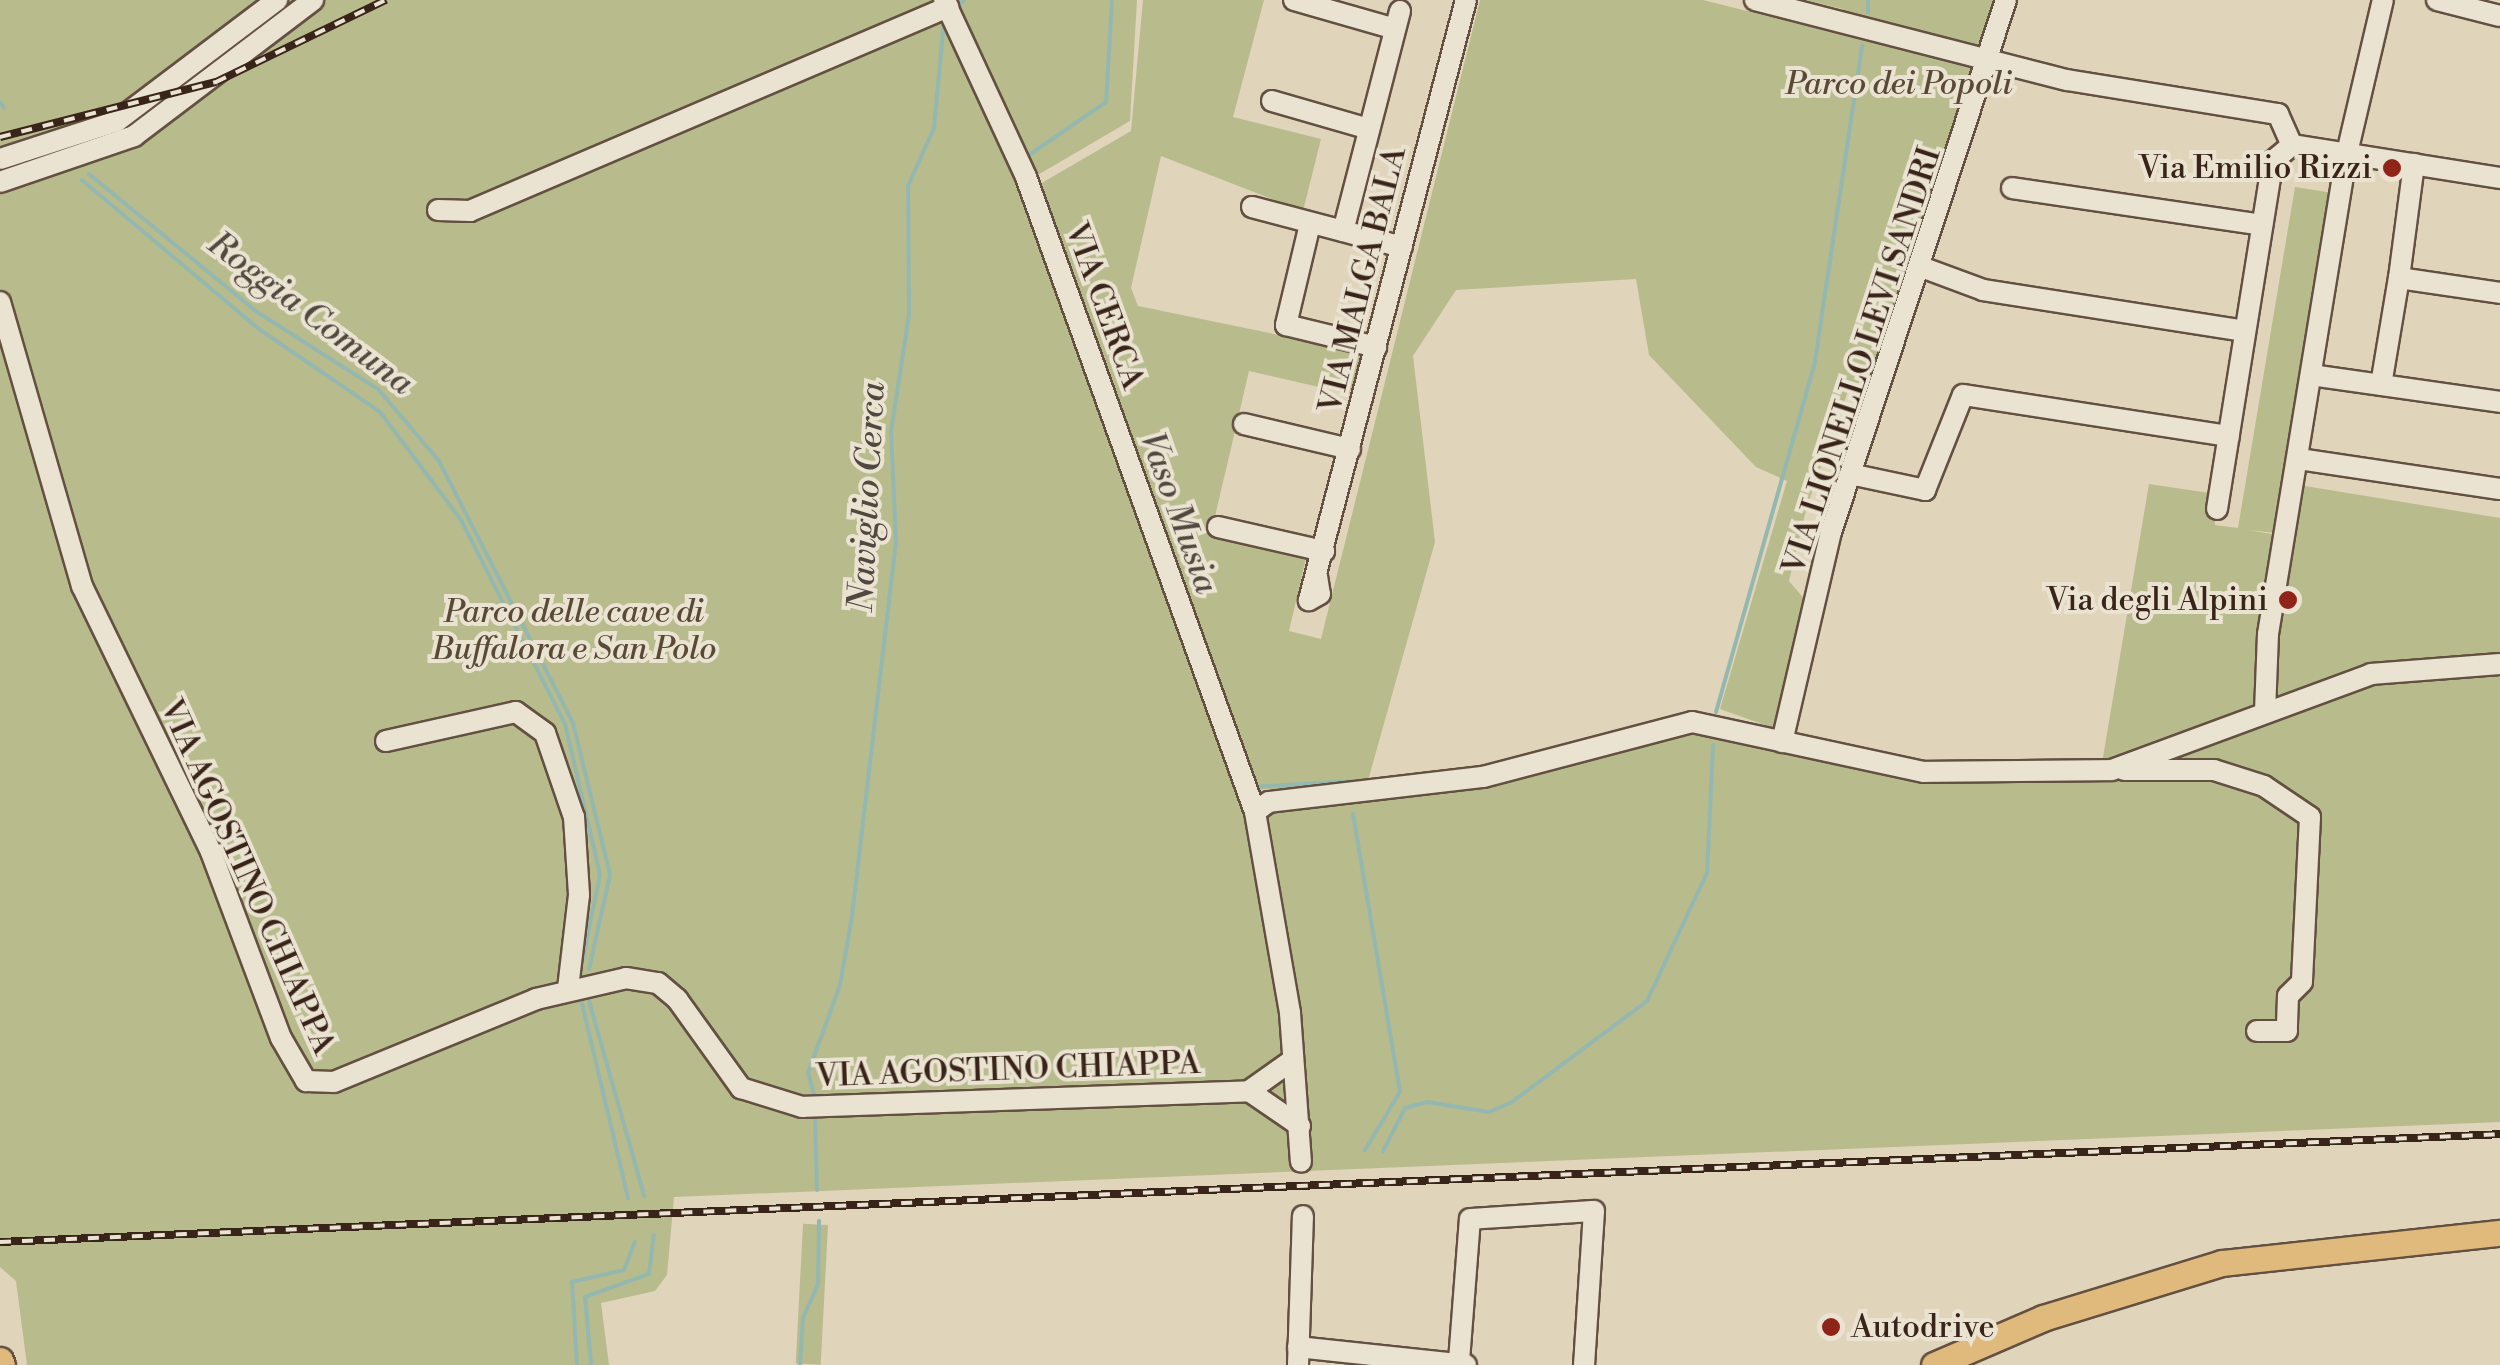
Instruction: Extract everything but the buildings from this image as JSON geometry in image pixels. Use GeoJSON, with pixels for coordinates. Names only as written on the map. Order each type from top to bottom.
{"type":"FeatureCollection","features":[{"type":"Feature","properties":{"kind":"main road"},"geometry":{"type":"LineString","coordinates":[[1951,1362],[2222,1263],[2500,1233]]}},
{"type":"Feature","properties":{"kind":"street"},"geometry":{"type":"LineString","coordinates":[[2,170],[117,122],[277,0]]}},
{"type":"Feature","properties":{"kind":"street"},"geometry":{"type":"LineString","coordinates":[[2,170],[134,136],[313,0]]}},
{"type":"Feature","properties":{"kind":"street"},"geometry":{"type":"LineString","coordinates":[[1294,0],[1398,20],[1343,231]]}},
{"type":"Feature","properties":{"kind":"street","name":"VIA MALGA BALA"},"geometry":{"type":"LineString","coordinates":[[1317,576],[1466,0]]}},
{"type":"Feature","properties":{"kind":"street"},"geometry":{"type":"LineString","coordinates":[[1755,0],[1990,61],[2278,114],[2292,145]]}},
{"type":"Feature","properties":{"kind":"street","name":"VIA LIONELLO LEVI SANDRI"},"geometry":{"type":"LineString","coordinates":[[1782,742],[1850,474],[1924,268],[2006,0]]}},
{"type":"Feature","properties":{"kind":"street"},"geometry":{"type":"LineString","coordinates":[[2264,712],[2298,459],[2347,154],[2383,0]]}},
{"type":"Feature","properties":{"kind":"street"},"geometry":{"type":"LineString","coordinates":[[2437,0],[2500,16]]}},
{"type":"Feature","properties":{"kind":"street"},"geometry":{"type":"LineString","coordinates":[[438,210],[470,211],[946,4]]}},
{"type":"Feature","properties":{"kind":"street","name":"VIA CERCA"},"geometry":{"type":"LineString","coordinates":[[946,4],[1026,177],[1255,812],[1292,1060],[1301,1162]]}},
{"type":"Feature","properties":{"kind":"street"},"geometry":{"type":"LineString","coordinates":[[1272,101],[1368,130]]}},
{"type":"Feature","properties":{"kind":"street"},"geometry":{"type":"LineString","coordinates":[[2292,145],[2500,178]]}},
{"type":"Feature","properties":{"kind":"street"},"geometry":{"type":"LineString","coordinates":[[2217,508],[2273,162],[2292,145]]}},
{"type":"Feature","properties":{"kind":"street"},"geometry":{"type":"LineString","coordinates":[[2381,385],[2414,164]]}},
{"type":"Feature","properties":{"kind":"street"},"geometry":{"type":"LineString","coordinates":[[2012,188],[2262,225]]}},
{"type":"Feature","properties":{"kind":"street"},"geometry":{"type":"LineString","coordinates":[[1252,207],[1402,247]]}},
{"type":"Feature","properties":{"kind":"street"},"geometry":{"type":"LineString","coordinates":[[1310,224],[1286,325],[1376,347]]}},
{"type":"Feature","properties":{"kind":"street"},"geometry":{"type":"LineString","coordinates":[[1924,268],[1983,290],[2246,332]]}},
{"type":"Feature","properties":{"kind":"street"},"geometry":{"type":"LineString","coordinates":[[2399,278],[2500,293]]}},
{"type":"Feature","properties":{"kind":"street","name":"VIA AGOSTINO CHIAPPA"},"geometry":{"type":"LineString","coordinates":[[0,302],[82,586],[211,852],[294,1067],[306,1081],[334,1082],[568,988],[658,983],[741,1088],[802,1108],[1249,1091],[1292,1060]]}},
{"type":"Feature","properties":{"kind":"street"},"geometry":{"type":"LineString","coordinates":[[2311,374],[2500,402]]}},
{"type":"Feature","properties":{"kind":"street"},"geometry":{"type":"LineString","coordinates":[[1850,474],[1925,490],[1964,395],[2229,436]]}},
{"type":"Feature","properties":{"kind":"street"},"geometry":{"type":"LineString","coordinates":[[1244,424],[1350,449]]}},
{"type":"Feature","properties":{"kind":"street"},"geometry":{"type":"LineString","coordinates":[[2298,459],[2500,490]]}},
{"type":"Feature","properties":{"kind":"street"},"geometry":{"type":"LineString","coordinates":[[1218,527],[1324,551]]}},
{"type":"Feature","properties":{"kind":"street"},"geometry":{"type":"LineString","coordinates":[[2112,770],[2371,674],[2500,664]]}},
{"type":"Feature","properties":{"kind":"street"},"geometry":{"type":"LineString","coordinates":[[386,742],[516,712],[545,733],[574,817],[579,895],[568,988]]}},
{"type":"Feature","properties":{"kind":"street"},"geometry":{"type":"LineString","coordinates":[[1255,812],[1269,802],[1483,777],[1666,725],[1782,742],[1924,772],[2214,770],[2264,786],[2310,817],[2302,982],[2288,996],[2287,1032],[2257,1031]]}},
{"type":"Feature","properties":{"kind":"street","name":"VIA AGOSTINO CHIAPPA"},"geometry":{"type":"LineString","coordinates":[[1249,1091],[1300,1126]]}},
{"type":"Feature","properties":{"kind":"street"},"geometry":{"type":"LineString","coordinates":[[1303,1216],[1298,1356],[1462,1363],[1470,1219],[1594,1211],[1584,1365]]}},
{"type":"Feature","properties":{"kind":"green space","name":"Parco delle cave di Buffalora e San Polo"},"geometry":{"type":"Polygon","coordinates":[[[0,0],[1137,0],[1130,121],[1024,183],[1243,807],[1383,797],[1691,726],[1923,778],[2100,775],[2149,484],[2216,494],[2215,525],[2238,528],[2295,187],[2333,193],[2276,533],[2247,530],[2292,537],[2299,485],[2500,518],[2500,1122],[674,1197],[667,1275],[655,1291],[601,1303],[609,1365],[27,1365],[16,1281],[0,1267],[0,0]]]}},
{"type":"Feature","properties":{"kind":"green space","name":"Parco dei Popoli"},"geometry":{"type":"Polygon","coordinates":[[[1143,0],[1264,0],[1233,117],[1321,139],[1303,211],[1161,156],[1131,288],[1138,306],[1366,353],[1349,394],[1249,371],[1213,525],[1308,549],[1289,631],[1321,639],[1480,0],[1703,0],[1839,34],[1843,9],[1806,0],[1994,0],[1875,374],[1849,388],[1807,506],[1789,581],[1806,601],[1776,729],[1720,709],[1787,481],[1756,467],[1649,355],[1636,279],[1456,290],[1413,356],[1435,542],[1367,784],[1255,790],[1040,184],[1131,131],[1143,0]]]}},
{"type":"Feature","properties":{"kind":"green space"},"geometry":{"type":"Polygon","coordinates":[[[803,1224],[828,1225],[821,1365],[796,1363],[803,1224]]]}},
{"type":"Feature","properties":{"kind":"waterway","name":"Naviglio Cerca"},"geometry":{"type":"LineString","coordinates":[[956,10],[964,0]]}},
{"type":"Feature","properties":{"kind":"waterway","name":"Vaso Musia"},"geometry":{"type":"LineString","coordinates":[[1026,157],[1106,102],[1112,0]]}},
{"type":"Feature","properties":{"kind":"waterway","name":"Vaso Musia"},"geometry":{"type":"LineString","coordinates":[[1868,0],[1868,12]]}},
{"type":"Feature","properties":{"kind":"waterway","name":"Naviglio Cerca"},"geometry":{"type":"LineString","coordinates":[[814,1094],[808,1073],[840,985],[852,916],[896,542],[891,432],[909,315],[908,186],[934,128],[944,20]]}},
{"type":"Feature","properties":{"kind":"waterway","name":"Vaso Musia"},"geometry":{"type":"LineString","coordinates":[[1716,712],[1815,361],[1862,45]]}},
{"type":"Feature","properties":{"kind":"waterway","name":"Roggia Comuna"},"geometry":{"type":"LineString","coordinates":[[0,102],[4,108]]}},
{"type":"Feature","properties":{"kind":"waterway","name":"Roggia Comuna"},"geometry":{"type":"LineString","coordinates":[[89,174],[257,312],[378,389],[439,461],[573,723],[610,875],[589,969]]}},
{"type":"Feature","properties":{"kind":"waterway"},"geometry":{"type":"LineString","coordinates":[[82,180],[259,329],[380,412],[461,520],[565,724],[600,875],[581,967]]}},
{"type":"Feature","properties":{"kind":"waterway","name":"Vaso Musia"},"geometry":{"type":"LineString","coordinates":[[1383,1151],[1405,1108],[1427,1102],[1489,1112],[1512,1102],[1647,1001],[1707,873],[1713,745]]}},
{"type":"Feature","properties":{"kind":"waterway","name":"Vaso Musia"},"geometry":{"type":"LineString","coordinates":[[1253,787],[1353,781]]}},
{"type":"Feature","properties":{"kind":"waterway","name":"Vaso Musia"},"geometry":{"type":"LineString","coordinates":[[1353,814],[1400,1092],[1365,1150]]}},
{"type":"Feature","properties":{"kind":"waterway","name":"Roggia Comuna"},"geometry":{"type":"LineString","coordinates":[[587,994],[644,1196]]}},
{"type":"Feature","properties":{"kind":"waterway"},"geometry":{"type":"LineString","coordinates":[[580,995],[628,1198]]}},
{"type":"Feature","properties":{"kind":"waterway","name":"Naviglio Cerca"},"geometry":{"type":"LineString","coordinates":[[815,1115],[817,1190]]}},
{"type":"Feature","properties":{"kind":"waterway","name":"Naviglio Cerca"},"geometry":{"type":"LineString","coordinates":[[800,1365],[803,1318],[818,1285],[819,1221]]}},
{"type":"Feature","properties":{"kind":"waterway","name":"Roggia Comuna"},"geometry":{"type":"LineString","coordinates":[[591,1365],[585,1297],[649,1274],[654,1235]]}},
{"type":"Feature","properties":{"kind":"waterway"},"geometry":{"type":"LineString","coordinates":[[577,1365],[572,1282],[624,1270],[635,1242]]}},
{"type":"Feature","properties":{"kind":"railway"},"geometry":{"type":"LineString","coordinates":[[0,137],[216,82],[386,0]]}},
{"type":"Feature","properties":{"kind":"railway"},"geometry":{"type":"LineString","coordinates":[[0,1242],[2500,1134]]}},
{"type":"Feature","properties":{"kind":"place","name":"Via Emilio Rizzi"},"geometry":{"type":"Point","coordinates":[2392,168]}},
{"type":"Feature","properties":{"kind":"place","name":"Via degli Alpini"},"geometry":{"type":"Point","coordinates":[2288,600]}},
{"type":"Feature","properties":{"kind":"place","name":"Autodrive"},"geometry":{"type":"Point","coordinates":[1831,1327]}}]}
